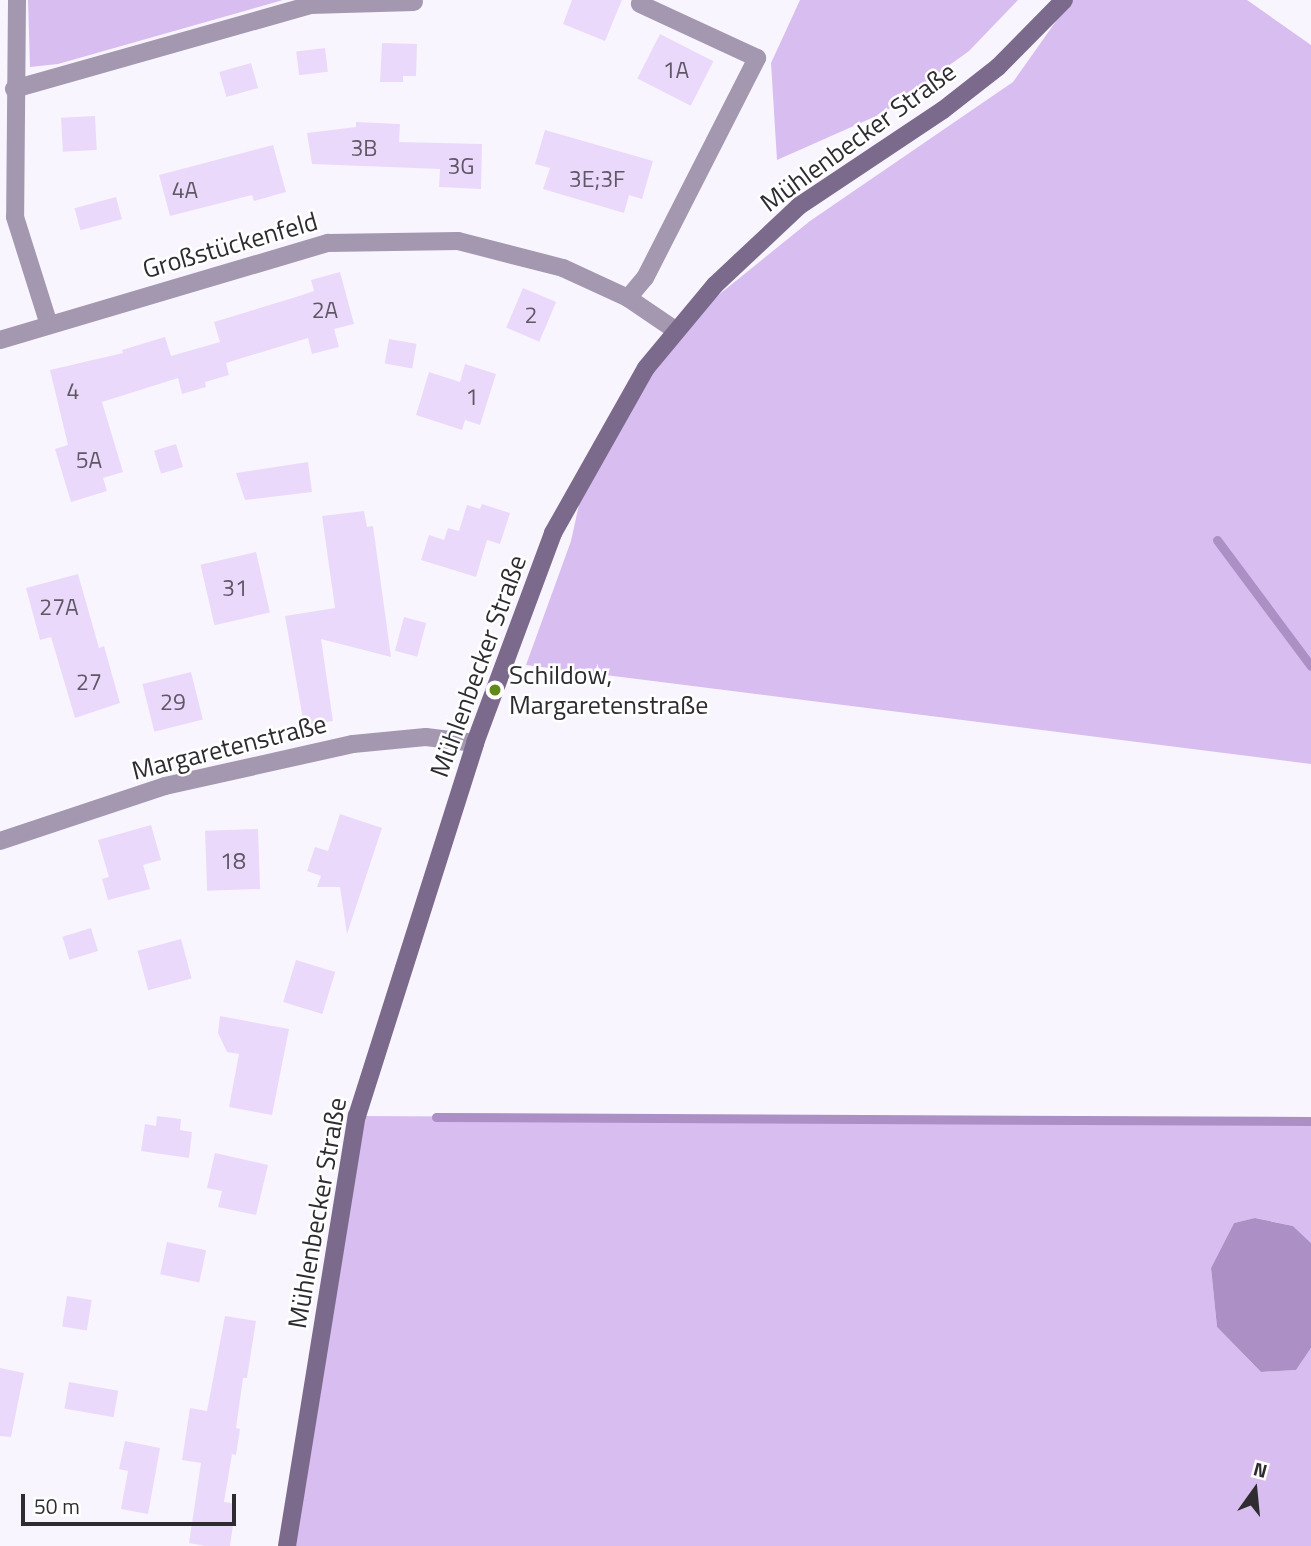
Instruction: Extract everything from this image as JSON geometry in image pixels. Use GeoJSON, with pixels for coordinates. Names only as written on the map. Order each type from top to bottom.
{"type":"FeatureCollection","features":[{"type":"Feature","properties":{"kind":"main road","name":"Mühlenbecker Straße"},"geometry":{"type":"LineString","coordinates":[[287,1546],[357,1116],[475,743],[553,533],[646,368],[715,285],[799,206],[943,110],[998,67],[1065,0]]}},
{"type":"Feature","properties":{"kind":"street"},"geometry":{"type":"LineString","coordinates":[[18,0],[14,89],[15,217],[49,325]]}},
{"type":"Feature","properties":{"kind":"street"},"geometry":{"type":"LineString","coordinates":[[14,89],[310,5],[414,2]]}},
{"type":"Feature","properties":{"kind":"street"},"geometry":{"type":"LineString","coordinates":[[628,298],[645,278],[757,58],[640,4]]}},
{"type":"Feature","properties":{"kind":"street","name":"Großstückenfeld"},"geometry":{"type":"LineString","coordinates":[[0,340],[328,243],[458,241],[563,268],[628,298],[676,330]]}},
{"type":"Feature","properties":{"kind":"street","name":"Margaretenstraße"},"geometry":{"type":"LineString","coordinates":[[0,841],[165,786],[353,744],[426,737],[475,743]]}},
{"type":"Feature","properties":{"kind":"shaded area"},"geometry":{"type":"Polygon","coordinates":[[[28,0],[283,0],[58,64],[30,67],[28,0]]]}},
{"type":"Feature","properties":{"kind":"shaded area"},"geometry":{"type":"Polygon","coordinates":[[[800,0],[1018,0],[969,51],[883,113],[777,160],[771,63],[800,0]]]}},
{"type":"Feature","properties":{"kind":"shaded area"},"geometry":{"type":"Polygon","coordinates":[[[1071,0],[1247,0],[1311,45],[1311,764],[526,665],[571,541],[587,468],[675,330],[810,221],[1013,82],[1071,0]]]}},
{"type":"Feature","properties":{"kind":"shaded area"},"geometry":{"type":"Polygon","coordinates":[[[357,1116],[1311,1121],[1311,1243],[1293,1226],[1256,1218],[1234,1223],[1211,1268],[1217,1327],[1261,1372],[1296,1370],[1311,1348],[1311,1546],[287,1546],[357,1116]]]}},
{"type":"Feature","properties":{"kind":"shaded area"},"geometry":{"type":"Polygon","coordinates":[[[1255,1218],[1293,1226],[1311,1243],[1311,1348],[1296,1370],[1261,1372],[1217,1327],[1211,1268],[1234,1223],[1255,1218]]]}},
{"type":"Feature","properties":{"kind":"building"},"geometry":{"type":"Polygon","coordinates":[[[572,0],[622,0],[605,41],[563,24],[572,0]]]}},
{"type":"Feature","properties":{"kind":"building"},"geometry":{"type":"Polygon","coordinates":[[[660,34],[713,61],[691,106],[637,79],[660,34]]]}},
{"type":"Feature","properties":{"kind":"building"},"geometry":{"type":"Polygon","coordinates":[[[382,43],[417,44],[416,76],[403,76],[403,82],[380,82],[382,43]]]}},
{"type":"Feature","properties":{"kind":"building"},"geometry":{"type":"Polygon","coordinates":[[[325,48],[328,72],[299,75],[296,52],[325,48]]]}},
{"type":"Feature","properties":{"kind":"building"},"geometry":{"type":"Polygon","coordinates":[[[251,63],[258,88],[226,97],[219,72],[251,63]]]}},
{"type":"Feature","properties":{"kind":"building"},"geometry":{"type":"Polygon","coordinates":[[[95,116],[97,150],[63,152],[61,118],[95,116]]]}},
{"type":"Feature","properties":{"kind":"building"},"geometry":{"type":"Polygon","coordinates":[[[356,122],[400,124],[399,142],[482,144],[481,189],[439,187],[440,169],[312,164],[307,133],[356,127],[356,122]]]}},
{"type":"Feature","properties":{"kind":"building"},"geometry":{"type":"Polygon","coordinates":[[[545,130],[653,161],[642,199],[629,195],[624,213],[543,189],[550,168],[535,164],[545,130]]]}},
{"type":"Feature","properties":{"kind":"building"},"geometry":{"type":"Polygon","coordinates":[[[273,145],[286,192],[254,201],[252,195],[170,216],[159,175],[273,145]]]}},
{"type":"Feature","properties":{"kind":"building"},"geometry":{"type":"Polygon","coordinates":[[[116,197],[122,219],[80,230],[74,208],[116,197]]]}},
{"type":"Feature","properties":{"kind":"building"},"geometry":{"type":"Polygon","coordinates":[[[340,272],[354,324],[334,329],[339,347],[312,354],[308,338],[226,363],[229,375],[205,382],[206,387],[182,394],[178,378],[102,402],[123,472],[103,478],[107,491],[71,502],[55,449],[68,445],[50,370],[123,353],[122,350],[165,337],[171,356],[220,342],[214,322],[314,291],[311,280],[340,272]]]}},
{"type":"Feature","properties":{"kind":"building"},"geometry":{"type":"Polygon","coordinates":[[[523,288],[556,302],[539,342],[506,328],[523,288]]]}},
{"type":"Feature","properties":{"kind":"building"},"geometry":{"type":"Polygon","coordinates":[[[389,339],[417,344],[412,368],[385,364],[389,339]]]}},
{"type":"Feature","properties":{"kind":"building"},"geometry":{"type":"Polygon","coordinates":[[[465,364],[496,374],[480,425],[465,420],[462,430],[416,415],[429,372],[460,382],[465,364]]]}},
{"type":"Feature","properties":{"kind":"building"},"geometry":{"type":"Polygon","coordinates":[[[176,444],[183,467],[161,474],[154,451],[176,444]]]}},
{"type":"Feature","properties":{"kind":"building"},"geometry":{"type":"Polygon","coordinates":[[[308,462],[312,492],[245,500],[236,473],[308,462]]]}},
{"type":"Feature","properties":{"kind":"building"},"geometry":{"type":"Polygon","coordinates":[[[482,504],[510,513],[500,544],[487,540],[476,577],[421,560],[429,535],[444,540],[448,528],[459,531],[467,505],[480,509],[482,504]]]}},
{"type":"Feature","properties":{"kind":"building"},"geometry":{"type":"Polygon","coordinates":[[[364,511],[367,527],[373,526],[391,657],[321,639],[333,721],[304,725],[285,616],[335,608],[322,516],[364,511]]]}},
{"type":"Feature","properties":{"kind":"building"},"geometry":{"type":"Polygon","coordinates":[[[256,552],[270,612],[214,625],[200,565],[256,552]]]}},
{"type":"Feature","properties":{"kind":"building"},"geometry":{"type":"Polygon","coordinates":[[[78,574],[99,648],[104,646],[120,703],[75,718],[51,637],[40,640],[26,588],[78,574]]]}},
{"type":"Feature","properties":{"kind":"building"},"geometry":{"type":"Polygon","coordinates":[[[404,617],[426,623],[417,657],[395,651],[404,617]]]}},
{"type":"Feature","properties":{"kind":"building"},"geometry":{"type":"Polygon","coordinates":[[[191,672],[203,720],[154,732],[142,684],[191,672]]]}},
{"type":"Feature","properties":{"kind":"building"},"geometry":{"type":"Polygon","coordinates":[[[340,814],[382,828],[347,934],[340,887],[317,887],[321,876],[307,871],[315,847],[328,851],[340,814]]]}},
{"type":"Feature","properties":{"kind":"building"},"geometry":{"type":"Polygon","coordinates":[[[151,825],[161,860],[143,865],[150,889],[108,900],[102,879],[109,877],[98,840],[151,825]]]}},
{"type":"Feature","properties":{"kind":"building"},"geometry":{"type":"Polygon","coordinates":[[[258,829],[260,889],[207,891],[205,831],[258,829]]]}},
{"type":"Feature","properties":{"kind":"building"},"geometry":{"type":"Polygon","coordinates":[[[91,928],[98,951],[69,960],[62,937],[91,928]]]}},
{"type":"Feature","properties":{"kind":"building"},"geometry":{"type":"Polygon","coordinates":[[[181,939],[192,979],[148,990],[138,951],[181,939]]]}},
{"type":"Feature","properties":{"kind":"building"},"geometry":{"type":"Polygon","coordinates":[[[296,960],[335,972],[322,1014],[283,1002],[296,960]]]}},
{"type":"Feature","properties":{"kind":"building"},"geometry":{"type":"Polygon","coordinates":[[[220,1016],[289,1029],[272,1115],[229,1107],[239,1054],[227,1052],[218,1033],[220,1016]]]}},
{"type":"Feature","properties":{"kind":"building"},"geometry":{"type":"Polygon","coordinates":[[[157,1116],[181,1119],[180,1130],[192,1132],[189,1158],[141,1151],[145,1124],[156,1126],[157,1116]]]}},
{"type":"Feature","properties":{"kind":"building"},"geometry":{"type":"Polygon","coordinates":[[[215,1153],[268,1165],[256,1215],[218,1207],[222,1191],[207,1188],[215,1153]]]}},
{"type":"Feature","properties":{"kind":"building"},"geometry":{"type":"Polygon","coordinates":[[[167,1242],[206,1250],[199,1283],[160,1274],[167,1242]]]}},
{"type":"Feature","properties":{"kind":"building"},"geometry":{"type":"Polygon","coordinates":[[[67,1296],[92,1300],[87,1331],[62,1327],[67,1296]]]}},
{"type":"Feature","properties":{"kind":"building"},"geometry":{"type":"Polygon","coordinates":[[[225,1316],[256,1321],[247,1378],[243,1378],[236,1428],[240,1429],[236,1455],[232,1454],[224,1502],[236,1504],[230,1546],[205,1546],[189,1543],[201,1463],[182,1460],[190,1408],[207,1411],[225,1316]]]}},
{"type":"Feature","properties":{"kind":"building"},"geometry":{"type":"Polygon","coordinates":[[[0,1368],[24,1373],[11,1437],[0,1436],[0,1368]]]}},
{"type":"Feature","properties":{"kind":"building"},"geometry":{"type":"Polygon","coordinates":[[[69,1382],[118,1391],[114,1417],[64,1409],[69,1382]]]}},
{"type":"Feature","properties":{"kind":"building"},"geometry":{"type":"Polygon","coordinates":[[[125,1441],[160,1448],[148,1514],[121,1509],[128,1471],[119,1469],[125,1441]]]}},
{"type":"Feature","properties":{"kind":"waterway"},"geometry":{"type":"LineString","coordinates":[[1217,540],[1311,666]]}},
{"type":"Feature","properties":{"kind":"waterway"},"geometry":{"type":"LineString","coordinates":[[436,1117],[1311,1121]]}},
{"type":"Feature","properties":{"kind":"place","name":"Schildow, Margaretenstraße"},"geometry":{"type":"Point","coordinates":[495,690]}}]}
